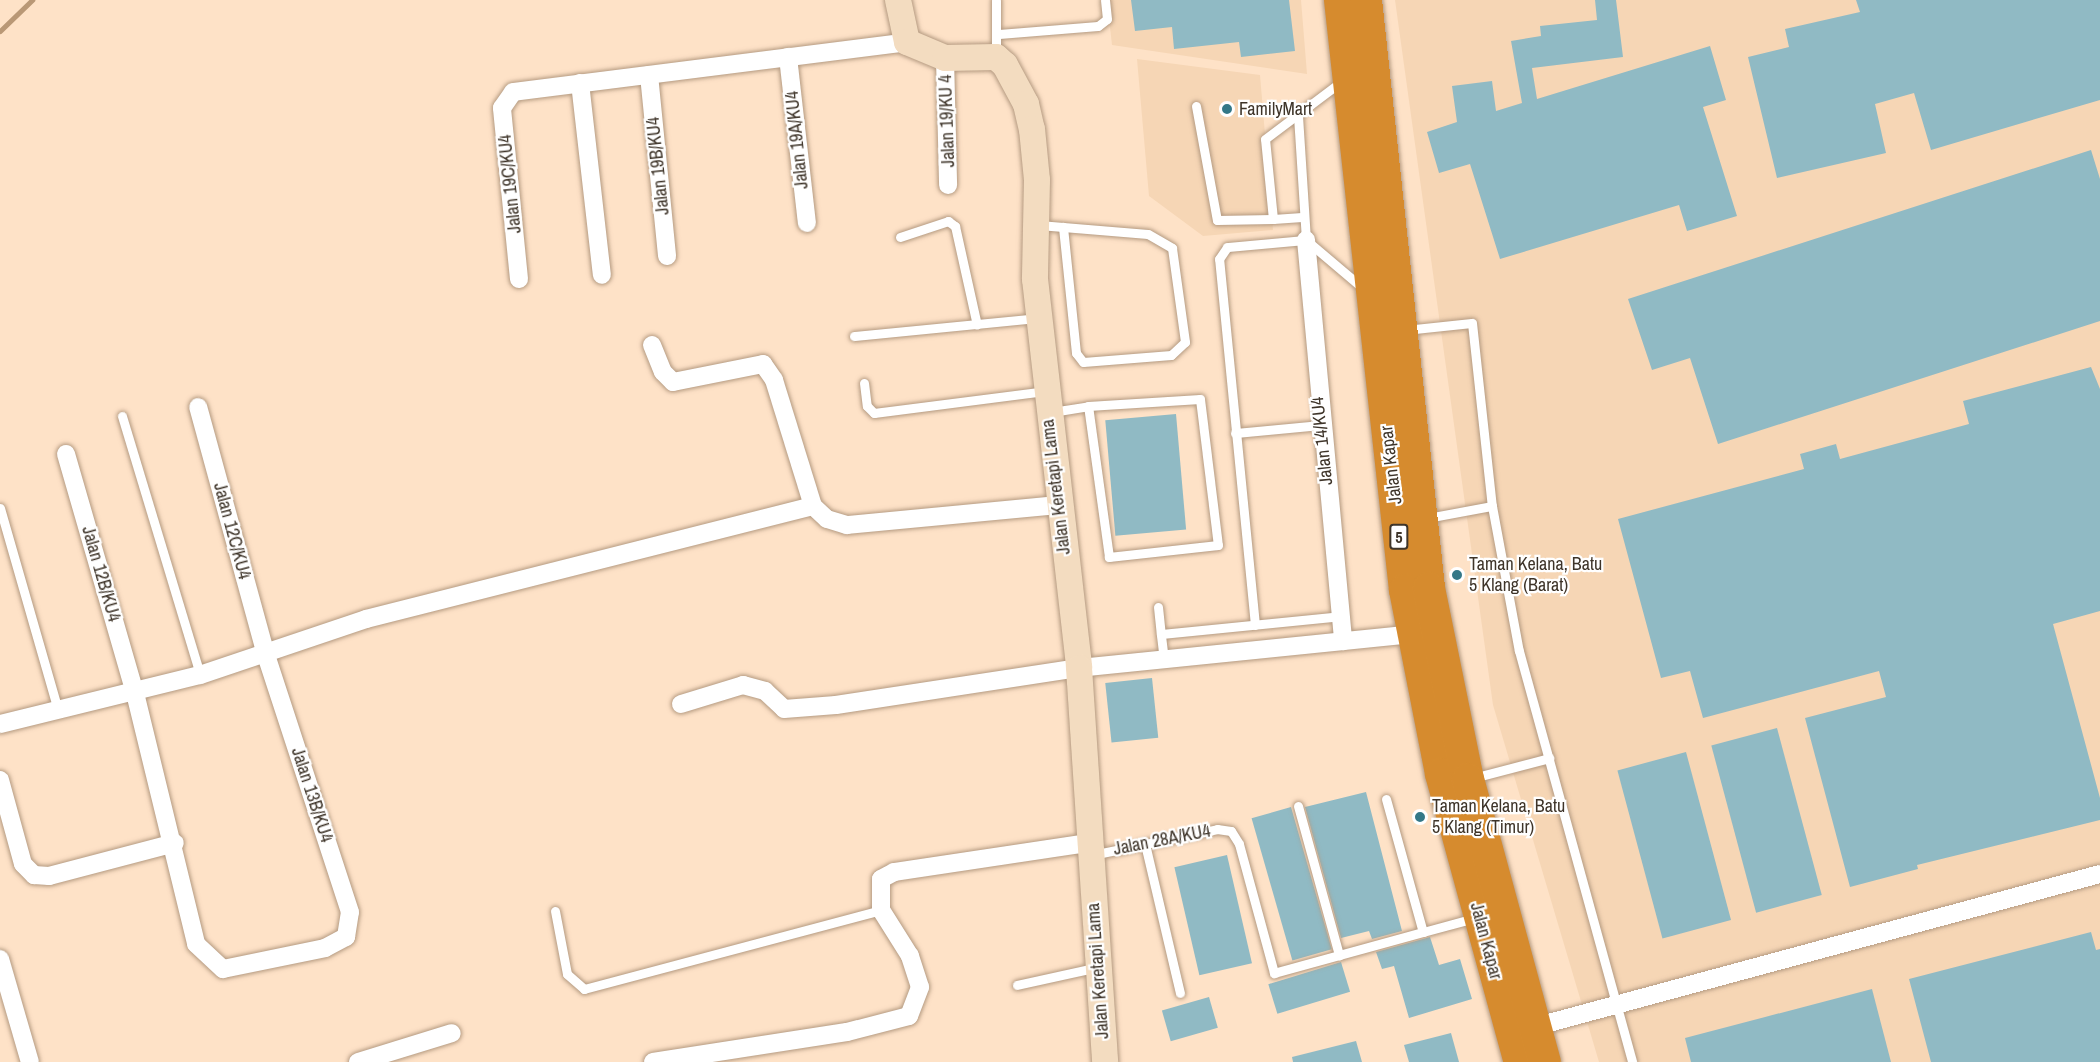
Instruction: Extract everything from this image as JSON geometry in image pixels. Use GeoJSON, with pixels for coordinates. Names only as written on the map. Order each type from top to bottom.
{"type":"FeatureCollection","features":[{"type":"Feature","properties":{"kind":"highway","name":"Jalan Kapar"},"geometry":{"type":"LineString","coordinates":[[1340,0],[1371,296],[1413,634],[1441,774],[1520,1062]]}},
{"type":"Feature","properties":{"kind":"highway","name":"Jalan Kapar"},"geometry":{"type":"LineString","coordinates":[[1366,0],[1399,331],[1429,588],[1468,779],[1545,1062]]}},
{"type":"Feature","properties":{"kind":"street"},"geometry":{"type":"LineString","coordinates":[[898,0],[907,42]]}},
{"type":"Feature","properties":{"kind":"street"},"geometry":{"type":"LineString","coordinates":[[602,275],[580,83],[907,42],[945,58],[997,46]]}},
{"type":"Feature","properties":{"kind":"street","name":"Jalan Keretapi Lama"},"geometry":{"type":"LineString","coordinates":[[997,46],[1014,80],[1032,129],[1039,318],[1057,505],[1078,668],[1105,1062]]}},
{"type":"Feature","properties":{"kind":"street","name":"Jalan 19A/KU4"},"geometry":{"type":"LineString","coordinates":[[788,57],[807,223]]}},
{"type":"Feature","properties":{"kind":"street","name":"Jalan 19/KU 4"},"geometry":{"type":"LineString","coordinates":[[945,58],[948,185]]}},
{"type":"Feature","properties":{"kind":"street","name":"Jalan 19B/KU4"},"geometry":{"type":"LineString","coordinates":[[649,75],[667,256]]}},
{"type":"Feature","properties":{"kind":"street","name":"Jalan 19C/KU4"},"geometry":{"type":"LineString","coordinates":[[519,279],[502,108],[513,92],[580,83]]}},
{"type":"Feature","properties":{"kind":"street","name":"Jalan 14/KU4"},"geometry":{"type":"LineString","coordinates":[[1306,240],[1319,425],[1343,641]]}},
{"type":"Feature","properties":{"kind":"street"},"geometry":{"type":"LineString","coordinates":[[652,345],[663,372],[673,382],[763,364],[774,380],[813,506],[827,519],[847,525],[1057,505]]}},
{"type":"Feature","properties":{"kind":"street","name":"Jalan 12C/KU4"},"geometry":{"type":"LineString","coordinates":[[198,407],[266,655]]}},
{"type":"Feature","properties":{"kind":"street","name":"Jalan 12B/KU4"},"geometry":{"type":"LineString","coordinates":[[66,454],[135,693],[175,843],[196,944],[223,969],[325,948],[346,937]]}},
{"type":"Feature","properties":{"kind":"street"},"geometry":{"type":"LineString","coordinates":[[0,724],[135,693],[200,675],[366,620],[813,506]]}},
{"type":"Feature","properties":{"kind":"street"},"geometry":{"type":"LineString","coordinates":[[681,704],[743,685],[765,691],[784,709],[836,705],[1078,668],[1413,634]]}},
{"type":"Feature","properties":{"kind":"street","name":"Jalan 13B/KU4"},"geometry":{"type":"LineString","coordinates":[[266,655],[350,912],[346,937]]}},
{"type":"Feature","properties":{"kind":"street"},"geometry":{"type":"LineString","coordinates":[[0,780],[23,864],[34,875],[49,876],[175,843]]}},
{"type":"Feature","properties":{"kind":"street"},"geometry":{"type":"LineString","coordinates":[[653,1062],[847,1032],[909,1016],[920,987],[910,956],[881,910],[881,879],[894,872],[1089,849]]}},
{"type":"Feature","properties":{"kind":"street"},"geometry":{"type":"LineString","coordinates":[[1534,1027],[2100,874]]}},
{"type":"Feature","properties":{"kind":"street"},"geometry":{"type":"LineString","coordinates":[[0,960],[30,1062]]}},
{"type":"Feature","properties":{"kind":"street"},"geometry":{"type":"LineString","coordinates":[[358,1062],[452,1032]]}},
{"type":"Feature","properties":{"kind":"lane"},"geometry":{"type":"LineString","coordinates":[[996,0],[997,46],[1098,26],[1107,19],[1105,0]]}},
{"type":"Feature","properties":{"kind":"lane"},"geometry":{"type":"LineString","coordinates":[[1273,219],[1264,139],[1274,128],[1298,116],[1348,76]]}},
{"type":"Feature","properties":{"kind":"lane"},"geometry":{"type":"LineString","coordinates":[[1196,106],[1217,220],[1302,217]]}},
{"type":"Feature","properties":{"kind":"lane"},"geometry":{"type":"LineString","coordinates":[[1298,116],[1302,217],[1306,240],[1371,296]]}},
{"type":"Feature","properties":{"kind":"lane"},"geometry":{"type":"LineString","coordinates":[[900,237],[948,221],[955,226],[977,326]]}},
{"type":"Feature","properties":{"kind":"lane"},"geometry":{"type":"LineString","coordinates":[[1036,225],[1063,227],[1148,234],[1172,248],[1185,342],[1171,356],[1083,362],[1076,353],[1063,227]]}},
{"type":"Feature","properties":{"kind":"lane"},"geometry":{"type":"LineString","coordinates":[[1255,625],[1234,434],[1219,259],[1227,247],[1306,240]]}},
{"type":"Feature","properties":{"kind":"lane"},"geometry":{"type":"LineString","coordinates":[[854,336],[977,326],[1039,318]]}},
{"type":"Feature","properties":{"kind":"lane"},"geometry":{"type":"LineString","coordinates":[[1399,331],[1472,323],[1492,506],[1519,651],[1632,1062]]}},
{"type":"Feature","properties":{"kind":"lane"},"geometry":{"type":"LineString","coordinates":[[864,383],[867,406],[874,412],[1046,402],[1088,406],[1200,399],[1218,545],[1108,557],[1088,406]]}},
{"type":"Feature","properties":{"kind":"lane"},"geometry":{"type":"LineString","coordinates":[[122,416],[200,675]]}},
{"type":"Feature","properties":{"kind":"lane"},"geometry":{"type":"LineString","coordinates":[[1234,434],[1319,425]]}},
{"type":"Feature","properties":{"kind":"lane"},"geometry":{"type":"LineString","coordinates":[[1421,519],[1492,506]]}},
{"type":"Feature","properties":{"kind":"lane"},"geometry":{"type":"LineString","coordinates":[[0,508],[58,710]]}},
{"type":"Feature","properties":{"kind":"lane"},"geometry":{"type":"LineString","coordinates":[[1158,607],[1164,660]]}},
{"type":"Feature","properties":{"kind":"lane"},"geometry":{"type":"LineString","coordinates":[[1161,634],[1340,616]]}},
{"type":"Feature","properties":{"kind":"lane"},"geometry":{"type":"LineString","coordinates":[[1468,779],[1549,758]]}},
{"type":"Feature","properties":{"kind":"lane"},"geometry":{"type":"LineString","coordinates":[[1386,799],[1423,933]]}},
{"type":"Feature","properties":{"kind":"lane"},"geometry":{"type":"LineString","coordinates":[[1298,806],[1339,955],[1480,917]]}},
{"type":"Feature","properties":{"kind":"lane","name":"Jalan 28A/KU4"},"geometry":{"type":"LineString","coordinates":[[1089,849],[1145,843],[1217,829],[1231,831],[1239,844],[1274,973],[1339,955]]}},
{"type":"Feature","properties":{"kind":"lane"},"geometry":{"type":"LineString","coordinates":[[1145,843],[1180,993]]}},
{"type":"Feature","properties":{"kind":"lane"},"geometry":{"type":"LineString","coordinates":[[555,911],[567,974],[584,989],[881,910]]}},
{"type":"Feature","properties":{"kind":"lane"},"geometry":{"type":"LineString","coordinates":[[1017,985],[1098,967]]}},
{"type":"Feature","properties":{"kind":"shaded area"},"geometry":{"type":"Polygon","coordinates":[[[1107,0],[1301,0],[1307,74],[1112,45],[1107,0]]]}},
{"type":"Feature","properties":{"kind":"shaded area"},"geometry":{"type":"Polygon","coordinates":[[[1395,0],[2100,0],[2100,1062],[1599,1062],[1493,705],[1395,0]]]}},
{"type":"Feature","properties":{"kind":"shaded area"},"geometry":{"type":"Polygon","coordinates":[[[1137,59],[1260,75],[1273,230],[1203,236],[1149,196],[1137,59]]]}},
{"type":"Feature","properties":{"kind":"building"},"geometry":{"type":"Polygon","coordinates":[[[1131,0],[1289,0],[1295,51],[1241,57],[1239,42],[1174,49],[1172,27],[1135,31],[1131,0]]]}},
{"type":"Feature","properties":{"kind":"building"},"geometry":{"type":"Polygon","coordinates":[[[1595,0],[1616,0],[1623,57],[1532,68],[1537,99],[1710,46],[1726,100],[1703,107],[1737,216],[1687,231],[1679,205],[1500,259],[1470,164],[1439,173],[1427,132],[1457,122],[1452,86],[1492,81],[1496,111],[1522,103],[1511,41],[1541,36],[1540,26],[1597,20],[1595,0]]]}},
{"type":"Feature","properties":{"kind":"building"},"geometry":{"type":"Polygon","coordinates":[[[1856,0],[2100,0],[2100,100],[1931,150],[1914,93],[1875,104],[1886,153],[1777,178],[1748,57],[1789,47],[1785,29],[1860,12],[1856,0]]]}},
{"type":"Feature","properties":{"kind":"building"},"geometry":{"type":"Polygon","coordinates":[[[2091,150],[2100,179],[2100,321],[1718,444],[1690,358],[1652,370],[1628,299],[2091,150]]]}},
{"type":"Feature","properties":{"kind":"building"},"geometry":{"type":"Polygon","coordinates":[[[2091,367],[2100,389],[2100,611],[2053,624],[2100,798],[2100,820],[1917,865],[1918,869],[1850,887],[1805,718],[1886,697],[1879,671],[1703,718],[1690,671],[1661,678],[1618,519],[1804,469],[1800,454],[1836,444],[1840,459],[1969,424],[1963,401],[2091,367]]]}},
{"type":"Feature","properties":{"kind":"building"},"geometry":{"type":"Polygon","coordinates":[[[1176,414],[1186,530],[1115,536],[1105,420],[1176,414]]]}},
{"type":"Feature","properties":{"kind":"building"},"geometry":{"type":"Polygon","coordinates":[[[1152,678],[1158,738],[1112,743],[1105,683],[1152,678]]]}},
{"type":"Feature","properties":{"kind":"building"},"geometry":{"type":"Polygon","coordinates":[[[1777,728],[1822,895],[1756,913],[1711,746],[1777,728]]]}},
{"type":"Feature","properties":{"kind":"building"},"geometry":{"type":"Polygon","coordinates":[[[1686,752],[1731,920],[1662,938],[1617,770],[1686,752]]]}},
{"type":"Feature","properties":{"kind":"building"},"geometry":{"type":"Polygon","coordinates":[[[1366,792],[1402,931],[1372,939],[1369,931],[1341,938],[1305,807],[1366,792]]]}},
{"type":"Feature","properties":{"kind":"building"},"geometry":{"type":"Polygon","coordinates":[[[1291,807],[1332,949],[1292,961],[1252,818],[1291,807]]]}},
{"type":"Feature","properties":{"kind":"building"},"geometry":{"type":"Polygon","coordinates":[[[1227,855],[1252,963],[1199,975],[1174,867],[1227,855]]]}},
{"type":"Feature","properties":{"kind":"building"},"geometry":{"type":"Polygon","coordinates":[[[2091,932],[2096,950],[2100,949],[2100,1062],[1931,1062],[1909,979],[2091,932]]]}},
{"type":"Feature","properties":{"kind":"building"},"geometry":{"type":"Polygon","coordinates":[[[1430,937],[1439,965],[1460,959],[1472,999],[1409,1018],[1394,966],[1382,969],[1376,952],[1430,937]]]}},
{"type":"Feature","properties":{"kind":"building"},"geometry":{"type":"Polygon","coordinates":[[[1341,962],[1350,992],[1277,1014],[1268,984],[1341,962]]]}},
{"type":"Feature","properties":{"kind":"building"},"geometry":{"type":"Polygon","coordinates":[[[1872,989],[1891,1062],[1691,1062],[1685,1038],[1872,989]]]}},
{"type":"Feature","properties":{"kind":"building"},"geometry":{"type":"Polygon","coordinates":[[[1209,997],[1218,1028],[1171,1041],[1162,1011],[1209,997]]]}},
{"type":"Feature","properties":{"kind":"building"},"geometry":{"type":"Polygon","coordinates":[[[1451,1033],[1459,1062],[1409,1062],[1404,1045],[1451,1033]]]}},
{"type":"Feature","properties":{"kind":"building"},"geometry":{"type":"Polygon","coordinates":[[[1356,1041],[1362,1062],[1293,1062],[1292,1057],[1356,1041]]]}},
{"type":"Feature","properties":{"kind":"waterway"},"geometry":{"type":"LineString","coordinates":[[0,31],[32,0]]}},
{"type":"Feature","properties":{"kind":"place","name":"FamilyMart"},"geometry":{"type":"Point","coordinates":[1227,109]}},
{"type":"Feature","properties":{"kind":"place","name":"Taman Kelana, Batu 5 Klang (Barat)"},"geometry":{"type":"Point","coordinates":[1457,575]}},
{"type":"Feature","properties":{"kind":"place","name":"Taman Kelana, Batu 5 Klang (Timur)"},"geometry":{"type":"Point","coordinates":[1420,817]}}]}
